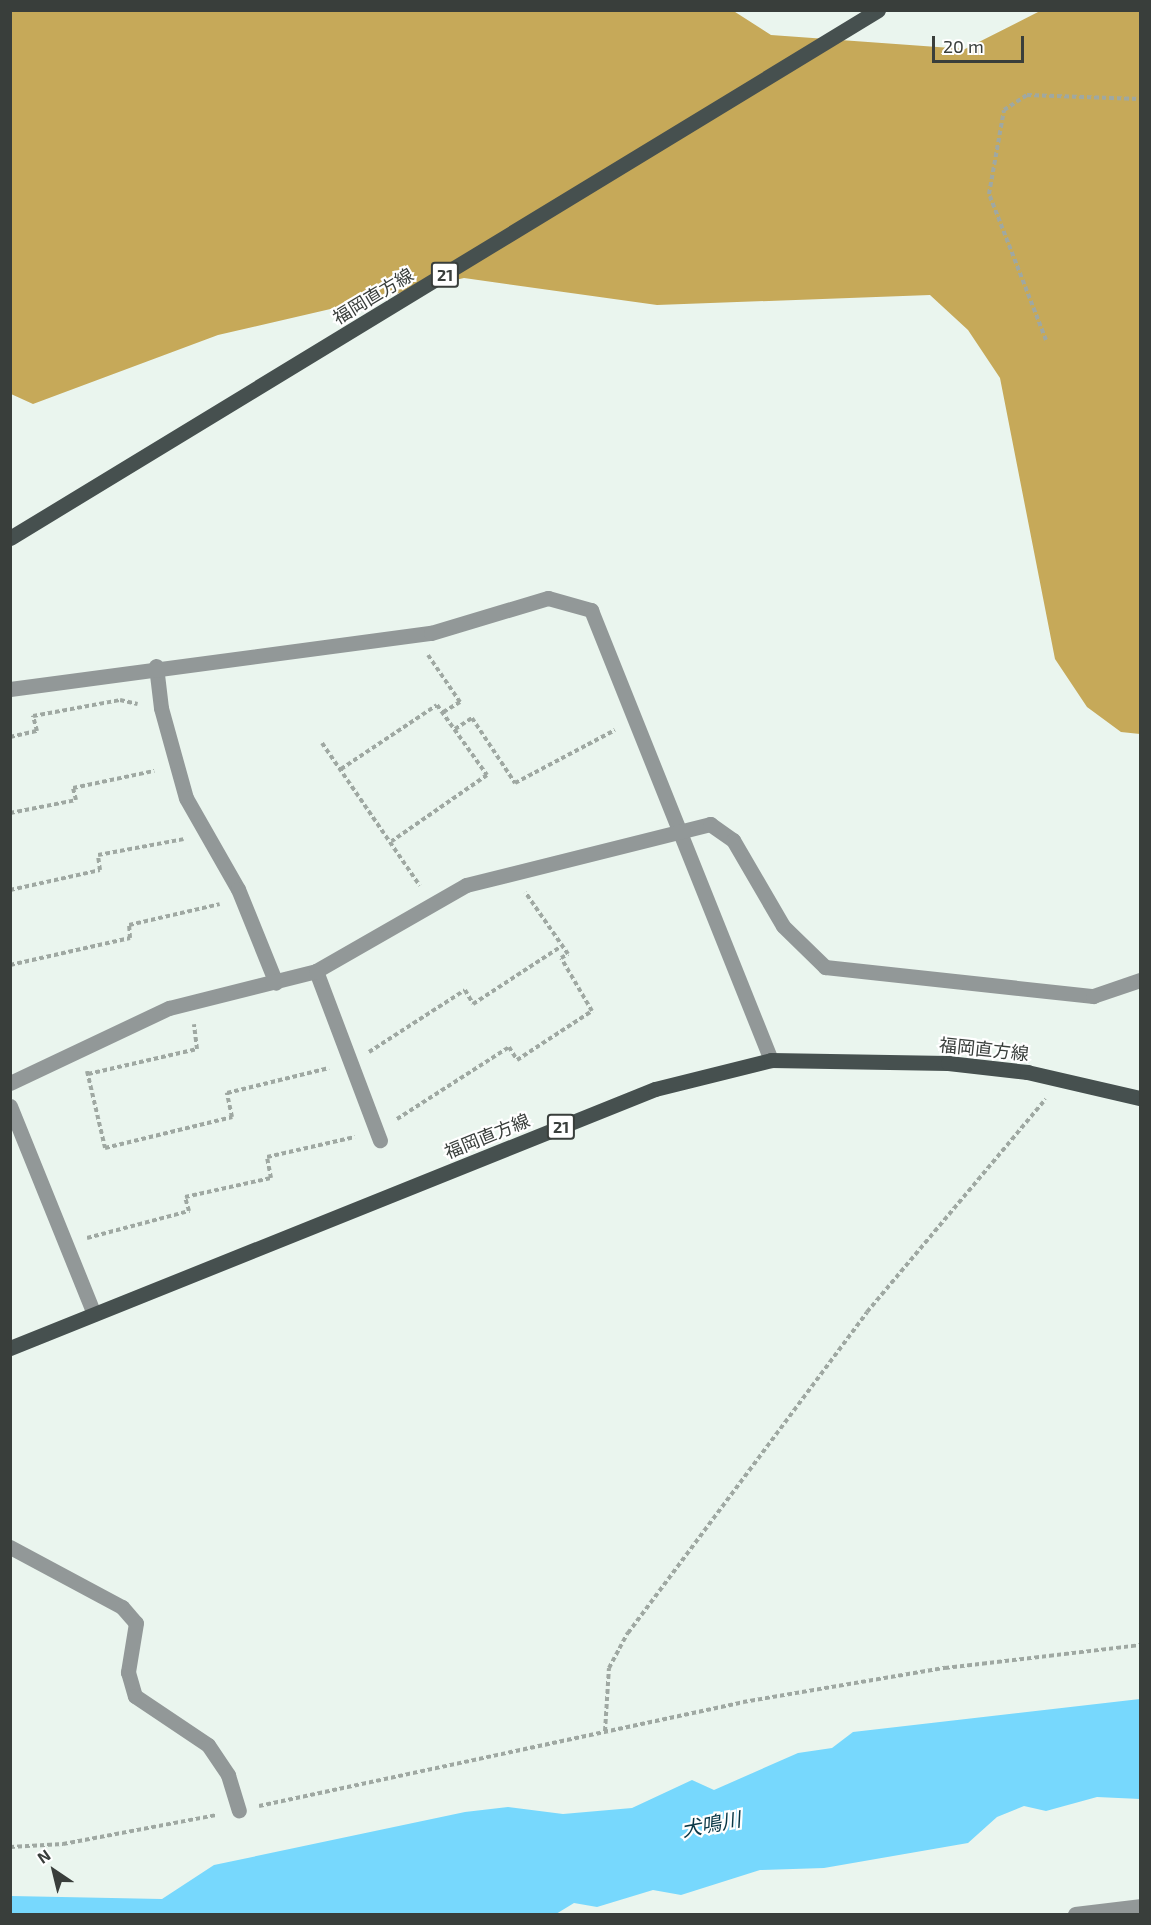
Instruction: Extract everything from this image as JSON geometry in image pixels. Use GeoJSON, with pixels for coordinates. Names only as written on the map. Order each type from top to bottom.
{"type":"FeatureCollection","features":[{"type":"Feature","properties":{"kind":"main road","name":"福岡直方線"},"geometry":{"type":"LineString","coordinates":[[10,538],[878,10]]}},
{"type":"Feature","properties":{"kind":"main road","name":"福岡直方線"},"geometry":{"type":"LineString","coordinates":[[10,1348],[655,1089],[771,1060],[948,1063],[1063,1081],[1140,1098]]}},
{"type":"Feature","properties":{"kind":"street"},"geometry":{"type":"LineString","coordinates":[[10,689],[156,666],[413,635],[548,598],[591,610],[771,1060]]}},
{"type":"Feature","properties":{"kind":"street"},"geometry":{"type":"LineString","coordinates":[[156,666],[161,708],[175,767],[241,899],[276,983]]}},
{"type":"Feature","properties":{"kind":"street"},"geometry":{"type":"LineString","coordinates":[[10,1083],[169,1008],[276,983],[316,971],[430,901],[514,873],[710,824],[733,840],[783,926],[825,967],[1093,996],[1140,980]]}},
{"type":"Feature","properties":{"kind":"street"},"geometry":{"type":"LineString","coordinates":[[316,971],[378,1136]]}},
{"type":"Feature","properties":{"kind":"street"},"geometry":{"type":"LineString","coordinates":[[10,1106],[94,1314]]}},
{"type":"Feature","properties":{"kind":"street"},"geometry":{"type":"LineString","coordinates":[[10,1547],[122,1607],[136,1623],[128,1672],[135,1696],[208,1745],[228,1775],[239,1810]]}},
{"type":"Feature","properties":{"kind":"street"},"geometry":{"type":"LineString","coordinates":[[1075,1914],[1140,1906]]}},
{"type":"Feature","properties":{"kind":"path"},"geometry":{"type":"LineString","coordinates":[[1046,340],[989,194],[1004,110],[1027,95],[1140,99]]}},
{"type":"Feature","properties":{"kind":"path"},"geometry":{"type":"LineString","coordinates":[[413,635],[460,702],[442,712]]}},
{"type":"Feature","properties":{"kind":"path"},"geometry":{"type":"LineString","coordinates":[[10,737],[37,731],[33,716],[120,700],[161,708]]}},
{"type":"Feature","properties":{"kind":"path"},"geometry":{"type":"LineString","coordinates":[[341,769],[438,705],[487,775],[392,841]]}},
{"type":"Feature","properties":{"kind":"path"},"geometry":{"type":"LineString","coordinates":[[455,729],[472,718],[514,783],[589,740],[635,722]]}},
{"type":"Feature","properties":{"kind":"path"},"geometry":{"type":"LineString","coordinates":[[322,743],[392,841],[430,901]]}},
{"type":"Feature","properties":{"kind":"path"},"geometry":{"type":"LineString","coordinates":[[10,813],[76,800],[73,788],[175,767]]}},
{"type":"Feature","properties":{"kind":"path"},"geometry":{"type":"LineString","coordinates":[[10,890],[100,870],[98,855],[209,834]]}},
{"type":"Feature","properties":{"kind":"path"},"geometry":{"type":"LineString","coordinates":[[66,1243],[189,1211],[186,1197],[271,1178],[267,1157],[378,1136],[509,1047],[517,1060],[592,1011],[560,946],[514,873]]}},
{"type":"Feature","properties":{"kind":"path"},"geometry":{"type":"LineString","coordinates":[[10,965],[130,938],[129,925],[241,899]]}},
{"type":"Feature","properties":{"kind":"path"},"geometry":{"type":"LineString","coordinates":[[86,1063],[105,1148],[232,1118],[227,1093],[351,1063],[465,990],[473,1004],[560,946]]}},
{"type":"Feature","properties":{"kind":"path"},"geometry":{"type":"LineString","coordinates":[[88,1074],[197,1049],[194,1023],[205,1020]]}},
{"type":"Feature","properties":{"kind":"path"},"geometry":{"type":"LineString","coordinates":[[605,1731],[609,1668],[628,1633],[867,1312],[1063,1081]]}},
{"type":"Feature","properties":{"kind":"path"},"geometry":{"type":"LineString","coordinates":[[10,1847],[63,1844],[239,1810],[605,1731],[945,1668],[1140,1646]]}},
{"type":"Feature","properties":{"kind":"shaded area"},"geometry":{"type":"Polygon","coordinates":[[[732,10],[771,35],[965,49],[1040,11],[1140,11],[1140,734],[1121,732],[1087,707],[1055,659],[1000,378],[968,330],[930,295],[657,305],[464,278],[218,335],[33,404],[11,394],[11,11],[732,10]]]}},
{"type":"Feature","properties":{"kind":"water","name":"犬鳴川"},"geometry":{"type":"Polygon","coordinates":[[[1140,1699],[1140,1799],[1097,1797],[1046,1811],[1024,1806],[997,1817],[968,1843],[824,1868],[760,1870],[681,1895],[653,1890],[597,1907],[574,1903],[556,1914],[11,1914],[11,1896],[162,1899],[214,1865],[465,1812],[508,1807],[563,1814],[632,1808],[692,1780],[714,1790],[798,1753],[832,1748],[853,1732],[1140,1699]]]}}]}
